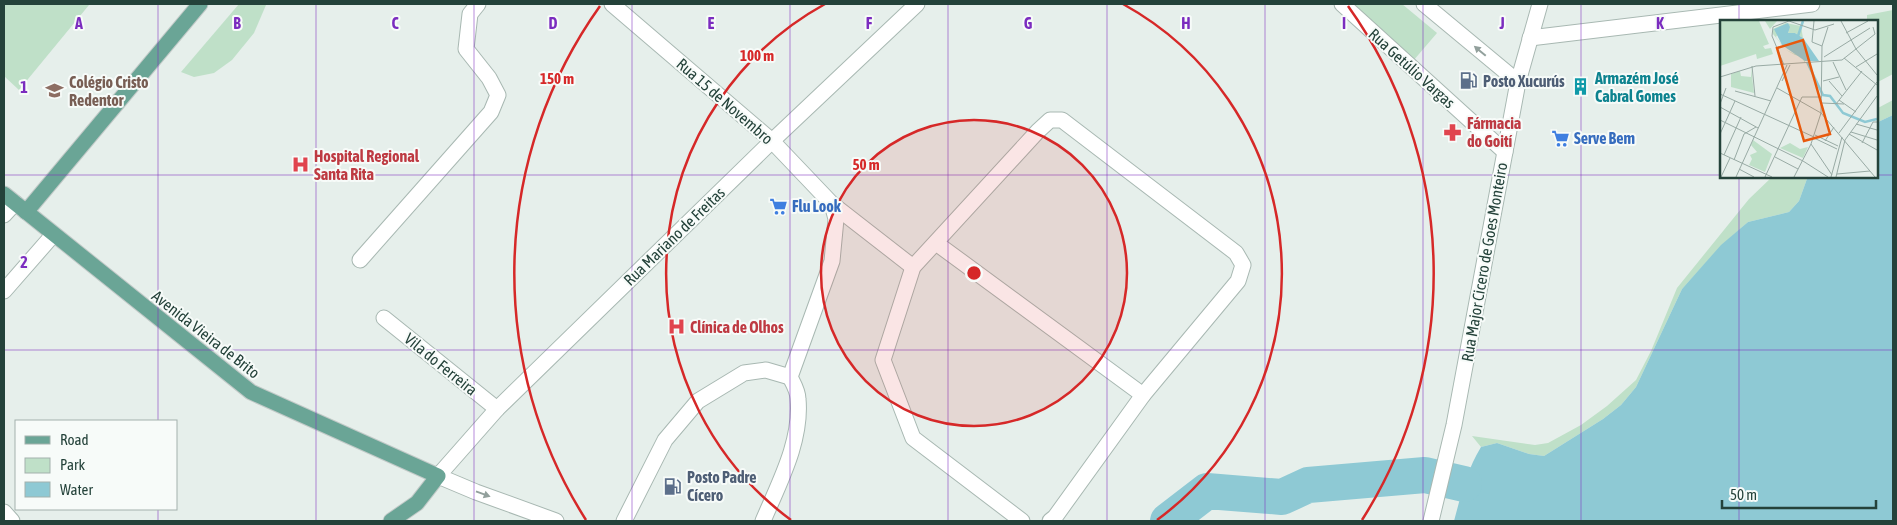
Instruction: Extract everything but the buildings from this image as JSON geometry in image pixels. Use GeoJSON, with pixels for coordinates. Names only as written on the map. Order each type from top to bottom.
{"type":"FeatureCollection","features":[{"type":"Feature","properties":{"kind":"main road"},"geometry":{"type":"LineString","coordinates":[[15,203],[200,4]]}},
{"type":"Feature","properties":{"kind":"main road","name":"Avenida Vieira de Brito"},"geometry":{"type":"LineString","coordinates":[[15,203],[251,392],[438,476]]}},
{"type":"Feature","properties":{"kind":"main road"},"geometry":{"type":"LineString","coordinates":[[391,521],[417,502],[438,476]]}},
{"type":"Feature","properties":{"kind":"street"},"geometry":{"type":"LineString","coordinates":[[360,260],[491,112],[498,95],[489,78],[466,49],[470,14],[478,4]]}},
{"type":"Feature","properties":{"kind":"street","name":"Rua 15 de Novembro"},"geometry":{"type":"LineString","coordinates":[[612,4],[772,141],[832,204],[914,268]]}},
{"type":"Feature","properties":{"kind":"street","name":"Rua Mariano de Freitas"},"geometry":{"type":"LineString","coordinates":[[438,476],[497,409],[772,141],[917,4]]}},
{"type":"Feature","properties":{"kind":"street","name":"Rua Getúlio Vargas"},"geometry":{"type":"LineString","coordinates":[[1342,4],[1505,152]]}},
{"type":"Feature","properties":{"kind":"street"},"geometry":{"type":"LineString","coordinates":[[1424,4],[1518,82]]}},
{"type":"Feature","properties":{"kind":"street","name":"Rua Major Cicero de Goes Monteiro"},"geometry":{"type":"LineString","coordinates":[[1431,521],[1454,425],[1518,82],[1540,4]]}},
{"type":"Feature","properties":{"kind":"street"},"geometry":{"type":"LineString","coordinates":[[1530,38],[1812,4]]}},
{"type":"Feature","properties":{"kind":"street"},"geometry":{"type":"LineString","coordinates":[[1022,521],[913,438],[884,360],[914,268],[1038,131],[1050,120],[1062,120],[1236,253],[1243,265],[1238,281],[1143,395],[1055,517],[1050,521]]}},
{"type":"Feature","properties":{"kind":"street"},"geometry":{"type":"LineString","coordinates":[[4,215],[15,203]]}},
{"type":"Feature","properties":{"kind":"street"},"geometry":{"type":"LineString","coordinates":[[763,521],[790,457],[798,425],[798,397],[790,377],[832,262],[836,219],[832,204]]}},
{"type":"Feature","properties":{"kind":"street"},"geometry":{"type":"LineString","coordinates":[[4,291],[53,235]]}},
{"type":"Feature","properties":{"kind":"street"},"geometry":{"type":"LineString","coordinates":[[936,243],[1143,395]]}},
{"type":"Feature","properties":{"kind":"street","name":"Vila do Ferreira"},"geometry":{"type":"LineString","coordinates":[[384,318],[497,409]]}},
{"type":"Feature","properties":{"kind":"street"},"geometry":{"type":"LineString","coordinates":[[624,521],[665,440],[698,401],[744,373],[766,370],[790,377]]}},
{"type":"Feature","properties":{"kind":"street"},"geometry":{"type":"LineString","coordinates":[[438,476],[556,521]]}},
{"type":"Feature","properties":{"kind":"street"},"geometry":{"type":"LineString","coordinates":[[4,512],[12,521]]}},
{"type":"Feature","properties":{"kind":"green space"},"geometry":{"type":"Polygon","coordinates":[[[4,4],[89,5],[19,90],[4,76],[4,4]]]}},
{"type":"Feature","properties":{"kind":"green space"},"geometry":{"type":"Polygon","coordinates":[[[239,4],[266,5],[254,33],[232,60],[214,73],[194,77],[181,72],[239,4]]]}},
{"type":"Feature","properties":{"kind":"green space"},"geometry":{"type":"Polygon","coordinates":[[[1354,4],[1402,4],[1437,33],[1413,61],[1354,4]]]}},
{"type":"Feature","properties":{"kind":"green space"},"geometry":{"type":"Polygon","coordinates":[[[1893,10],[1893,74],[1877,82],[1877,20],[1867,20],[1867,15],[1893,10]]]}},
{"type":"Feature","properties":{"kind":"green space"},"geometry":{"type":"Polygon","coordinates":[[[1893,100],[1893,115],[1877,123],[1877,108],[1893,100]]]}},
{"type":"Feature","properties":{"kind":"green space"},"geometry":{"type":"Polygon","coordinates":[[[1771,178],[1807,178],[1799,201],[1789,212],[1748,222],[1721,246],[1682,289],[1636,387],[1621,405],[1603,419],[1544,456],[1529,454],[1497,443],[1481,447],[1472,436],[1535,445],[1548,443],[1581,425],[1607,406],[1636,380],[1651,351],[1677,288],[1749,199],[1771,178]]]}},
{"type":"Feature","properties":{"kind":"water"},"geometry":{"type":"Polygon","coordinates":[[[1893,115],[1893,521],[1454,521],[1468,474],[1481,447],[1497,443],[1529,454],[1544,456],[1603,419],[1621,405],[1636,387],[1682,289],[1721,245],[1748,222],[1789,212],[1799,201],[1807,178],[1877,178],[1877,123],[1893,115]]]}},
{"type":"Feature","properties":{"kind":"waterway"},"geometry":{"type":"LineString","coordinates":[[1168,521],[1207,491],[1282,497],[1308,485],[1425,475],[1464,484]]}},
{"type":"Feature","properties":{"kind":"place","name":"Posto Xucurús"},"geometry":{"type":"Point","coordinates":[1469,81]}},
{"type":"Feature","properties":{"kind":"place","name":"Armazém José Cabral Gomes"},"geometry":{"type":"Point","coordinates":[1581,87]}},
{"type":"Feature","properties":{"kind":"place","name":"Colégio Cristo Redentor"},"geometry":{"type":"Point","coordinates":[55,91]}},
{"type":"Feature","properties":{"kind":"place","name":"Fármacia do Goití"},"geometry":{"type":"Point","coordinates":[1453,132]}},
{"type":"Feature","properties":{"kind":"place","name":"Serve Bem"},"geometry":{"type":"Point","coordinates":[1560,138]}},
{"type":"Feature","properties":{"kind":"place","name":"Hospital Regional Santa Rita"},"geometry":{"type":"Point","coordinates":[300,165]}},
{"type":"Feature","properties":{"kind":"place","name":"Flu Look"},"geometry":{"type":"Point","coordinates":[778,206]}},
{"type":"Feature","properties":{"kind":"place","name":"Clínica de Olhos"},"geometry":{"type":"Point","coordinates":[676,327]}},
{"type":"Feature","properties":{"kind":"place","name":"Posto Padre Cícero"},"geometry":{"type":"Point","coordinates":[673,486]}}]}
